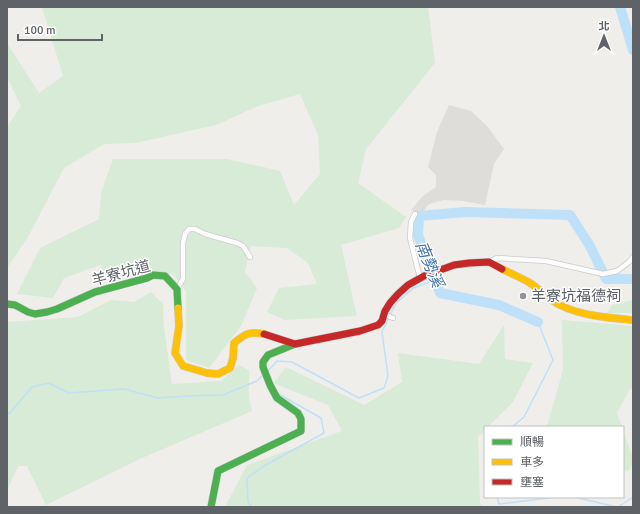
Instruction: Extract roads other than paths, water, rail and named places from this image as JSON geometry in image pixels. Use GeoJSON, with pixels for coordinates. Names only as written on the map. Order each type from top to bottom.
{"type":"FeatureCollection","features":[{"type":"Feature","properties":{"kind":"street"},"geometry":{"type":"LineString","coordinates":[[415,214],[411,222],[410,238],[422,277]]}},
{"type":"Feature","properties":{"kind":"street"},"geometry":{"type":"LineString","coordinates":[[250,257],[243,246],[237,243],[205,234],[195,229],[189,230],[185,234],[183,243],[183,279],[177,289],[179,326],[174,353],[183,366],[207,373],[218,374],[230,368],[233,358],[234,343],[245,334],[258,333],[295,344]]}},
{"type":"Feature","properties":{"kind":"street"},"geometry":{"type":"LineString","coordinates":[[211,507],[218,471],[301,431],[301,419],[298,413],[277,398],[266,375],[263,362],[268,355],[295,344],[360,331],[378,325],[382,321],[387,307],[408,285],[422,277],[454,266],[469,263],[489,262],[497,258],[546,261],[603,274],[617,271],[633,257]]}},
{"type":"Feature","properties":{"kind":"street"},"geometry":{"type":"LineString","coordinates":[[489,262],[530,283],[559,305],[573,311],[618,319],[633,320]]}},
{"type":"Feature","properties":{"kind":"street","name":"羊寮坑道"},"geometry":{"type":"LineString","coordinates":[[7,304],[15,305],[28,312],[36,314],[47,312],[95,292],[153,275],[165,276],[177,289]]}},
{"type":"Feature","properties":{"kind":"street"},"geometry":{"type":"LineString","coordinates":[[384,314],[394,318]]}},
{"type":"Feature","properties":{"kind":"waterway","name":"南勢溪"},"geometry":{"type":"LineString","coordinates":[[620,7],[633,50]]}},
{"type":"Feature","properties":{"kind":"waterway","name":"南勢溪"},"geometry":{"type":"LineString","coordinates":[[538,322],[499,305],[440,293],[418,235],[419,216],[465,212],[570,215],[590,246],[606,279],[633,279]]}},
{"type":"Feature","properties":{"kind":"waterway"},"geometry":{"type":"LineString","coordinates":[[267,372],[277,361],[292,362],[359,398],[384,388],[388,376],[382,332],[396,303],[414,288],[435,280]]}},
{"type":"Feature","properties":{"kind":"waterway","name":"南勢溪"},"geometry":{"type":"LineString","coordinates":[[513,426],[524,417],[553,360],[538,322]]}},
{"type":"Feature","properties":{"kind":"waterway"},"geometry":{"type":"LineString","coordinates":[[7,414],[9,414],[32,387],[49,383],[69,393],[124,389],[158,398],[223,395],[257,381],[263,375]]}},
{"type":"Feature","properties":{"kind":"waterway"},"geometry":{"type":"LineString","coordinates":[[252,507],[248,502],[247,478],[264,466],[324,433],[321,418],[277,393]]}},
{"type":"Feature","properties":{"kind":"waterway","name":"南勢溪"},"geometry":{"type":"LineString","coordinates":[[618,507],[633,497]]}},
{"type":"Feature","properties":{"kind":"waterway","name":"南勢溪"},"geometry":{"type":"LineString","coordinates":[[497,498],[499,504],[548,498]]}},
{"type":"Feature","properties":{"kind":"waterway","name":"南勢溪"},"geometry":{"type":"LineString","coordinates":[[578,498],[617,507]]}},
{"type":"Feature","properties":{"kind":"place","name":"羊寮坑福德祠"},"geometry":{"type":"Point","coordinates":[523,296]}}]}
